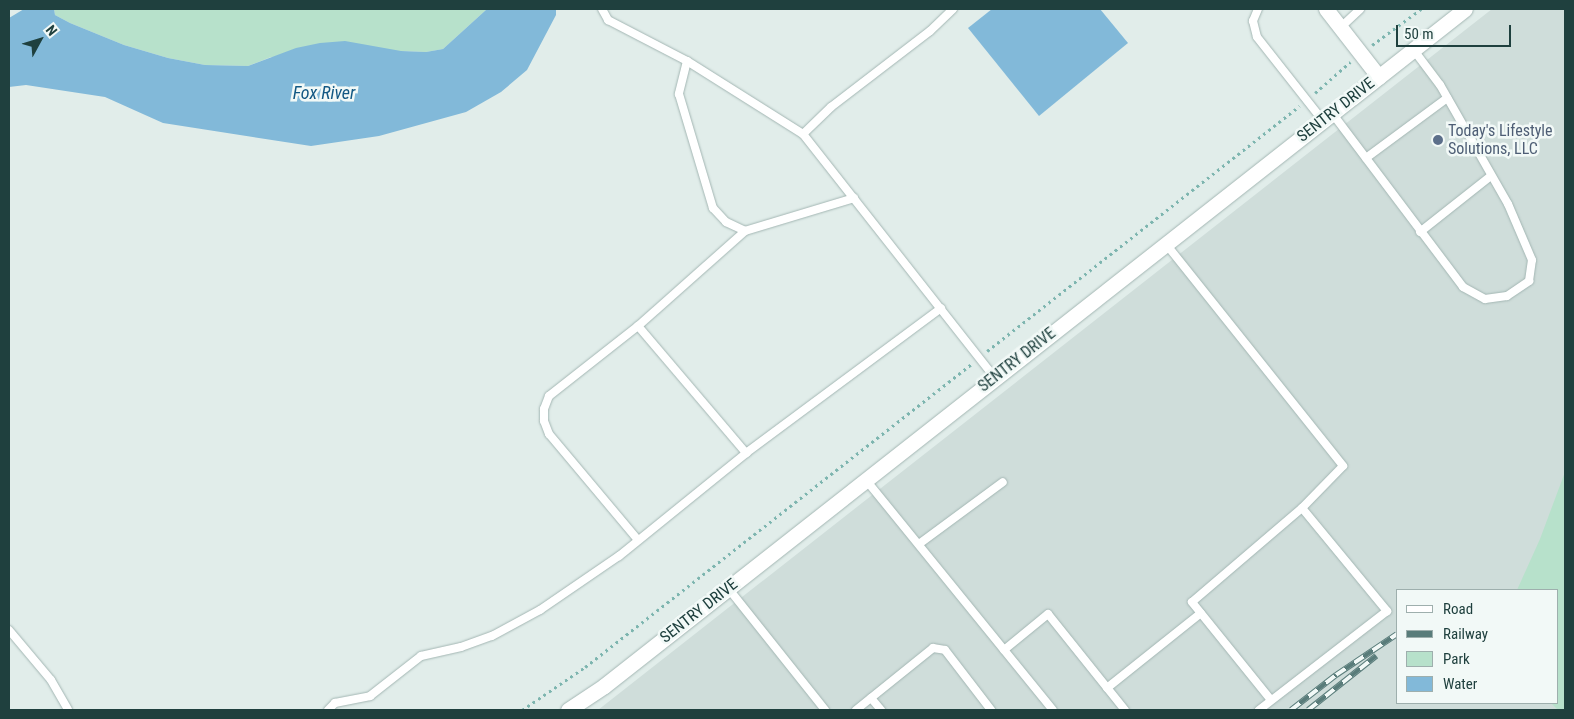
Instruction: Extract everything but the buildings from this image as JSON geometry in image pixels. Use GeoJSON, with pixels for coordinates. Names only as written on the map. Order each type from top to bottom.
{"type":"FeatureCollection","features":[{"type":"Feature","properties":{"kind":"street"},"geometry":{"type":"LineString","coordinates":[[1326,9],[1379,77]]}},
{"type":"Feature","properties":{"kind":"street","name":"SENTRY DRIVE"},"geometry":{"type":"LineString","coordinates":[[568,710],[604,686],[1465,9]]}},
{"type":"Feature","properties":{"kind":"lane"},"geometry":{"type":"LineString","coordinates":[[602,9],[608,20],[687,61],[803,134],[995,378]]}},
{"type":"Feature","properties":{"kind":"lane"},"geometry":{"type":"LineString","coordinates":[[803,134],[831,107],[930,31],[953,9]]}},
{"type":"Feature","properties":{"kind":"lane"},"geometry":{"type":"LineString","coordinates":[[1258,9],[1253,21],[1257,37],[1366,158],[1463,287],[1485,299],[1507,296],[1529,281],[1532,260],[1508,204],[1447,98],[1413,50]]}},
{"type":"Feature","properties":{"kind":"lane"},"geometry":{"type":"LineString","coordinates":[[1341,27],[1360,9]]}},
{"type":"Feature","properties":{"kind":"lane"},"geometry":{"type":"LineString","coordinates":[[687,61],[679,94],[713,208],[726,222],[745,231]]}},
{"type":"Feature","properties":{"kind":"lane"},"geometry":{"type":"LineString","coordinates":[[1366,158],[1447,98]]}},
{"type":"Feature","properties":{"kind":"lane"},"geometry":{"type":"LineString","coordinates":[[1420,232],[1491,176]]}},
{"type":"Feature","properties":{"kind":"lane"},"geometry":{"type":"LineString","coordinates":[[638,540],[550,434],[544,421],[544,409],[549,396],[638,326],[745,231],[854,198]]}},
{"type":"Feature","properties":{"kind":"lane"},"geometry":{"type":"LineString","coordinates":[[1166,244],[1343,466],[1302,508],[1192,602],[1272,700]]}},
{"type":"Feature","properties":{"kind":"lane"},"geometry":{"type":"LineString","coordinates":[[328,710],[335,703],[370,696],[422,656],[461,647],[492,636],[540,610],[638,540],[746,453],[941,308]]}},
{"type":"Feature","properties":{"kind":"lane"},"geometry":{"type":"LineString","coordinates":[[638,326],[746,453]]}},
{"type":"Feature","properties":{"kind":"lane"},"geometry":{"type":"LineString","coordinates":[[866,480],[1052,710]]}},
{"type":"Feature","properties":{"kind":"lane"},"geometry":{"type":"LineString","coordinates":[[919,544],[1003,482]]}},
{"type":"Feature","properties":{"kind":"lane"},"geometry":{"type":"LineString","coordinates":[[1259,710],[1388,612],[1302,508]]}},
{"type":"Feature","properties":{"kind":"lane"},"geometry":{"type":"LineString","coordinates":[[728,588],[825,710]]}},
{"type":"Feature","properties":{"kind":"lane"},"geometry":{"type":"LineString","coordinates":[[1107,688],[1201,613]]}},
{"type":"Feature","properties":{"kind":"lane"},"geometry":{"type":"LineString","coordinates":[[1004,650],[1048,614],[1125,710]]}},
{"type":"Feature","properties":{"kind":"lane"},"geometry":{"type":"LineString","coordinates":[[9,630],[51,680],[68,710]]}},
{"type":"Feature","properties":{"kind":"lane"},"geometry":{"type":"LineString","coordinates":[[856,710],[934,648],[945,650],[991,710]]}},
{"type":"Feature","properties":{"kind":"lane"},"geometry":{"type":"LineString","coordinates":[[871,698],[881,710]]}},
{"type":"Feature","properties":{"kind":"shaded area"},"geometry":{"type":"Polygon","coordinates":[[[1492,9],[1565,9],[1565,710],[598,710],[1492,9]]]}},
{"type":"Feature","properties":{"kind":"green space"},"geometry":{"type":"Polygon","coordinates":[[[54,9],[487,9],[443,49],[426,52],[401,51],[271,57],[248,66],[205,65],[168,58],[124,45],[70,23],[55,15],[54,9]]]}},
{"type":"Feature","properties":{"kind":"green space"},"geometry":{"type":"Polygon","coordinates":[[[1565,472],[1565,710],[1558,710],[1552,704],[1559,704],[1559,589],[1517,589],[1540,539],[1565,472]]]}},
{"type":"Feature","properties":{"kind":"water","name":"Fox River"},"geometry":{"type":"Polygon","coordinates":[[[24,9],[54,9],[55,15],[70,23],[124,45],[168,58],[205,65],[248,66],[296,48],[320,43],[345,41],[401,51],[426,52],[443,49],[487,9],[556,9],[556,15],[527,70],[501,92],[466,112],[379,136],[311,146],[163,123],[105,97],[26,85],[9,87],[9,18],[24,9]]]}},
{"type":"Feature","properties":{"kind":"water"},"geometry":{"type":"Polygon","coordinates":[[[992,9],[1100,9],[1128,43],[1039,116],[968,28],[992,9]]]}},
{"type":"Feature","properties":{"kind":"railway"},"geometry":{"type":"LineString","coordinates":[[1291,710],[1336,675],[1396,635]]}},
{"type":"Feature","properties":{"kind":"railway"},"geometry":{"type":"LineString","coordinates":[[1308,710],[1376,656]]}},
{"type":"Feature","properties":{"kind":"place","name":"Today's Lifestyle Solutions, LLC"},"geometry":{"type":"Point","coordinates":[1438,140]}}]}
